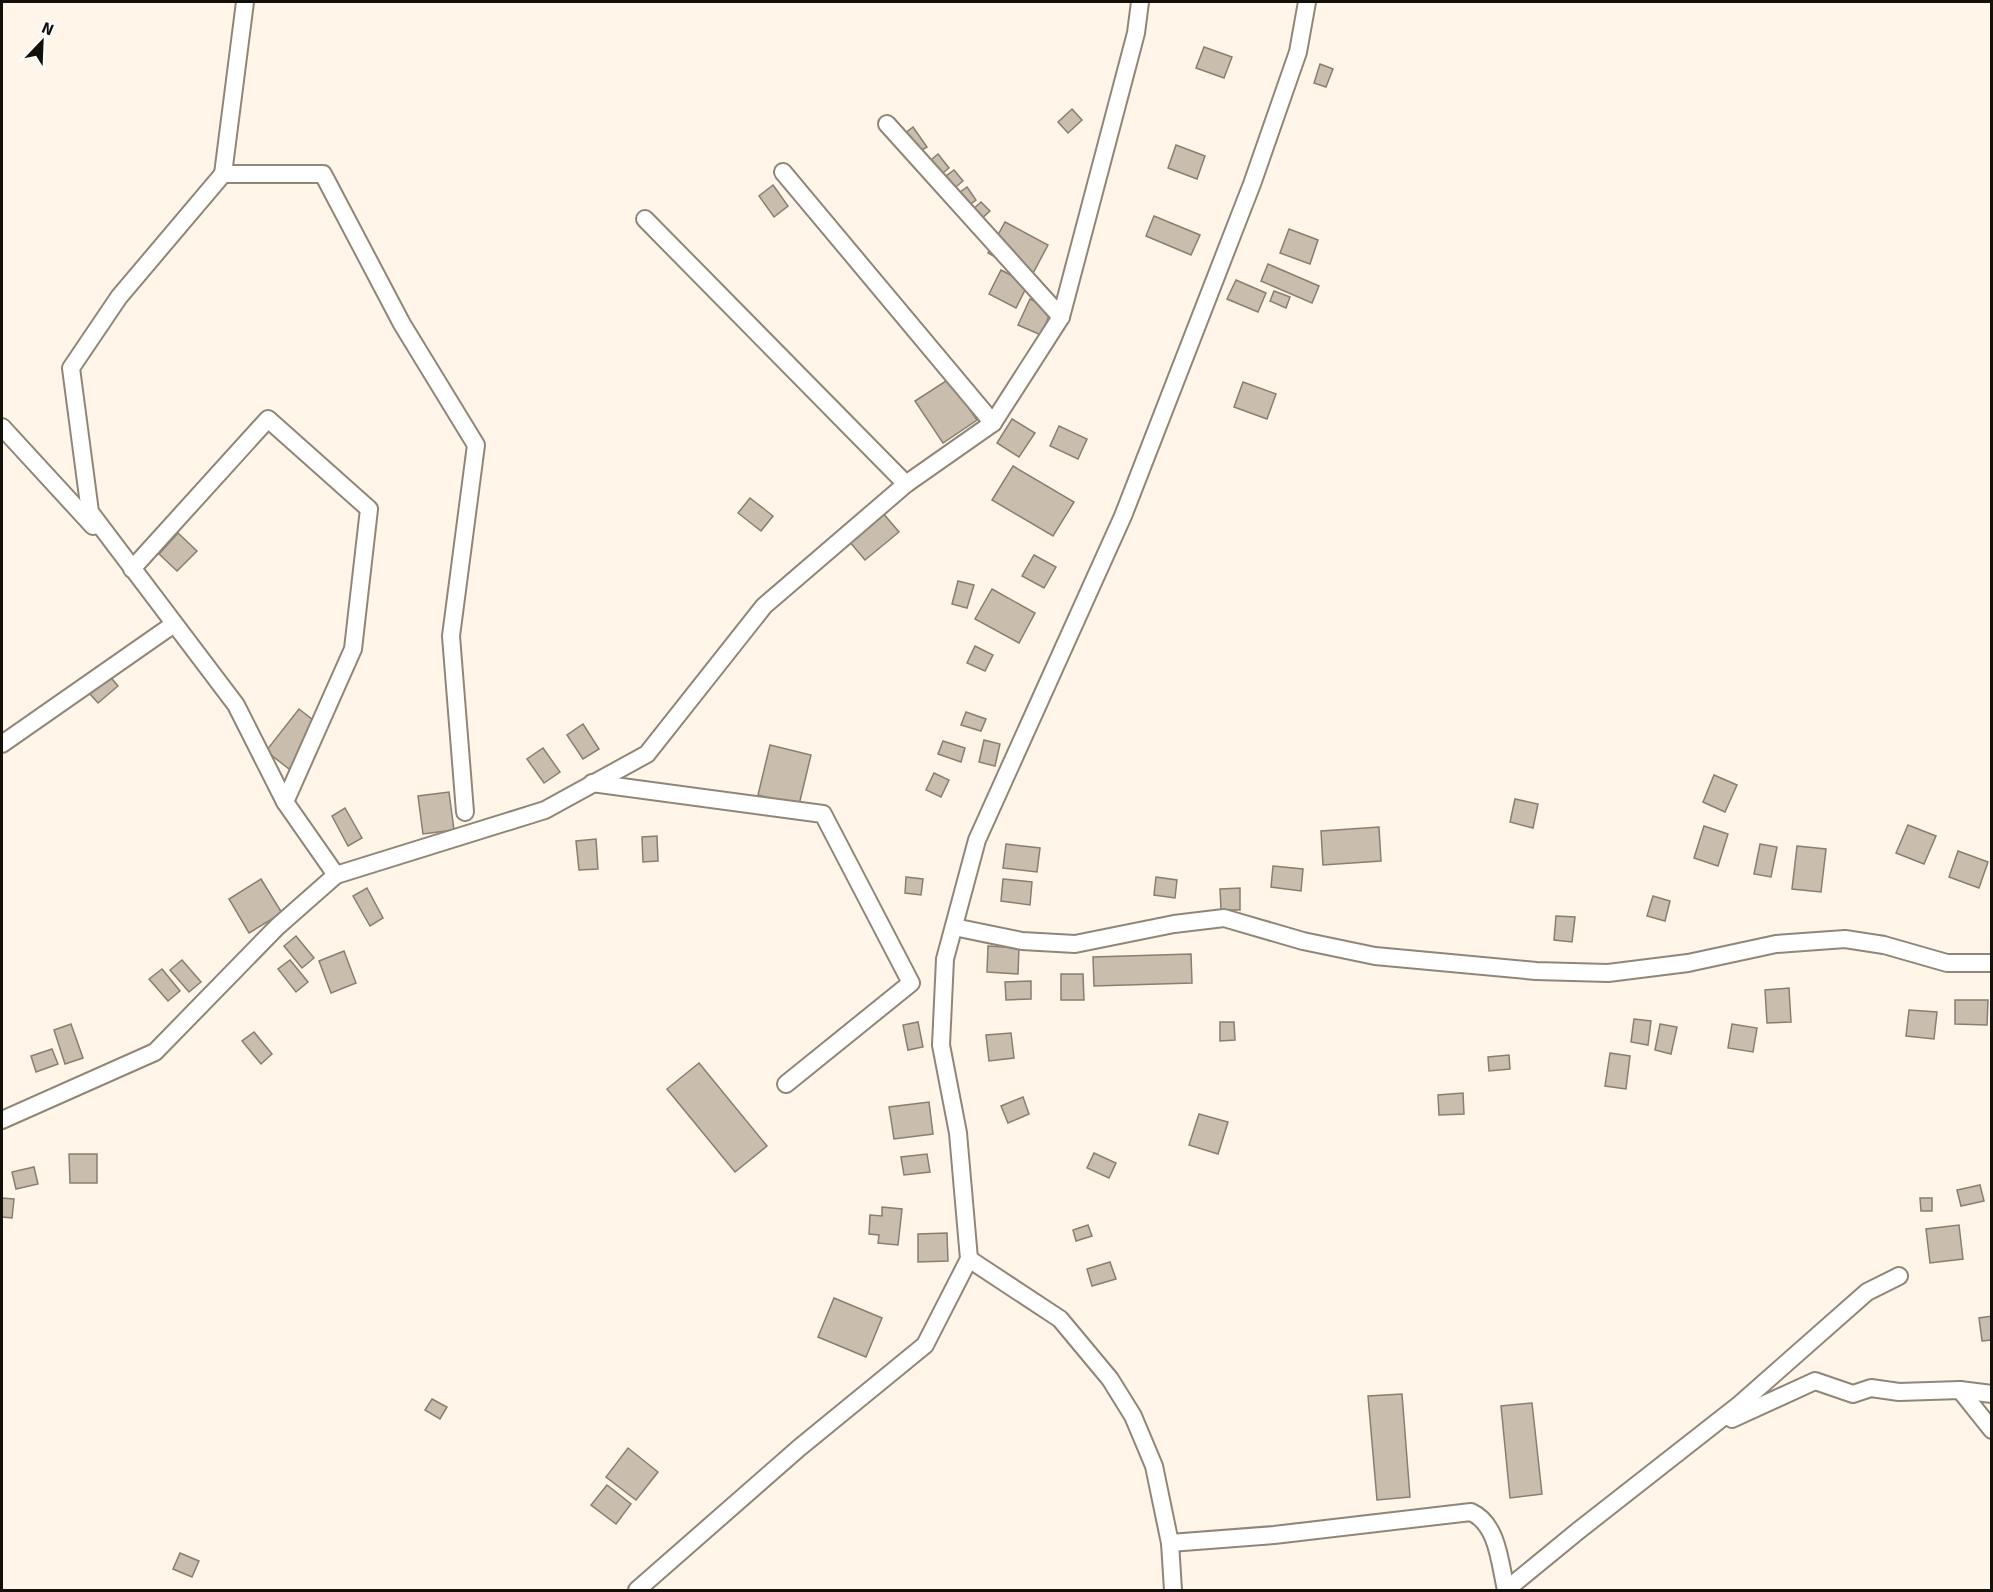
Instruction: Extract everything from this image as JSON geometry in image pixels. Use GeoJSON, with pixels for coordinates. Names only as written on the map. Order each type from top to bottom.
{"type":"FeatureCollection","features":[{"type":"Feature","properties":{"kind":"street"},"geometry":{"type":"LineString","coordinates":[[245,2],[224,174],[119,297],[71,368],[90,512],[236,705],[285,802],[336,875]]}},
{"type":"Feature","properties":{"kind":"street"},"geometry":{"type":"LineString","coordinates":[[2,1120],[155,1052],[277,927],[336,875],[545,810],[647,754],[764,606],[906,484],[993,423],[1060,317],[1136,33],[1140,2]]}},
{"type":"Feature","properties":{"kind":"street"},"geometry":{"type":"LineString","coordinates":[[637,1590],[800,1448],[925,1345],[969,1259],[958,1133],[941,1045],[945,959],[976,840],[1123,516],[1252,184],[1299,52],[1307,2]]}},
{"type":"Feature","properties":{"kind":"street"},"geometry":{"type":"LineString","coordinates":[[887,124],[1060,317]]}},
{"type":"Feature","properties":{"kind":"street"},"geometry":{"type":"LineString","coordinates":[[783,172],[993,423]]}},
{"type":"Feature","properties":{"kind":"street"},"geometry":{"type":"LineString","coordinates":[[224,174],[323,174],[402,324],[476,445],[451,636],[465,812]]}},
{"type":"Feature","properties":{"kind":"street"},"geometry":{"type":"LineString","coordinates":[[645,219],[906,484]]}},
{"type":"Feature","properties":{"kind":"street"},"geometry":{"type":"LineString","coordinates":[[132,569],[268,419],[369,509],[353,648],[285,802]]}},
{"type":"Feature","properties":{"kind":"street"},"geometry":{"type":"LineString","coordinates":[[2,427],[132,569]]}},
{"type":"Feature","properties":{"kind":"street"},"geometry":{"type":"LineString","coordinates":[[2,744],[174,624]]}},
{"type":"Feature","properties":{"kind":"street"},"geometry":{"type":"LineString","coordinates":[[592,783],[823,814],[911,983],[786,1084]]}},
{"type":"Feature","properties":{"kind":"street"},"geometry":{"type":"LineString","coordinates":[[954,927],[1022,941],[1075,944],[1174,924],[1224,918],[1303,941],[1375,956],[1536,971],[1608,973],[1688,963],[1776,944],[1845,939],[1884,945],[1947,963],[1992,963]]}},
{"type":"Feature","properties":{"kind":"street"},"geometry":{"type":"LineString","coordinates":[[969,1259],[1060,1319],[1110,1379],[1133,1416],[1154,1466],[1170,1543],[1173,1590]]}},
{"type":"Feature","properties":{"kind":"street"},"geometry":{"type":"LineString","coordinates":[[1170,1543],[1471,1512],[1480,1516],[1490,1527],[1506,1590],[1740,1404],[1867,1292],[1899,1276]]}},
{"type":"Feature","properties":{"kind":"street"},"geometry":{"type":"LineString","coordinates":[[1704,1432],[1815,1381],[1853,1394],[1871,1388],[1899,1392],[1960,1390],[1992,1394]]}},
{"type":"Feature","properties":{"kind":"street"},"geometry":{"type":"LineString","coordinates":[[1960,1390],[1992,1430]]}},
{"type":"Feature","properties":{"kind":"building"},"geometry":{"type":"Polygon","coordinates":[[[1204,47],[1232,57],[1224,78],[1196,68],[1204,47]]]}},
{"type":"Feature","properties":{"kind":"building"},"geometry":{"type":"Polygon","coordinates":[[[1320,64],[1333,69],[1326,87],[1314,83],[1320,64]]]}},
{"type":"Feature","properties":{"kind":"building"},"geometry":{"type":"Polygon","coordinates":[[[1072,109],[1082,120],[1068,133],[1058,122],[1072,109]]]}},
{"type":"Feature","properties":{"kind":"building"},"geometry":{"type":"Polygon","coordinates":[[[913,127],[927,147],[917,153],[904,134],[913,127]]]}},
{"type":"Feature","properties":{"kind":"building"},"geometry":{"type":"Polygon","coordinates":[[[1176,145],[1205,156],[1197,179],[1168,168],[1176,145]]]}},
{"type":"Feature","properties":{"kind":"building"},"geometry":{"type":"Polygon","coordinates":[[[938,154],[949,168],[938,177],[926,164],[938,154]]]}},
{"type":"Feature","properties":{"kind":"building"},"geometry":{"type":"Polygon","coordinates":[[[954,170],[963,181],[951,191],[942,179],[954,170]]]}},
{"type":"Feature","properties":{"kind":"building"},"geometry":{"type":"Polygon","coordinates":[[[773,185],[788,206],[774,217],[759,196],[773,185]]]}},
{"type":"Feature","properties":{"kind":"building"},"geometry":{"type":"Polygon","coordinates":[[[967,187],[976,200],[965,208],[956,195],[967,187]]]}},
{"type":"Feature","properties":{"kind":"building"},"geometry":{"type":"Polygon","coordinates":[[[981,202],[990,211],[979,221],[970,212],[981,202]]]}},
{"type":"Feature","properties":{"kind":"building"},"geometry":{"type":"Polygon","coordinates":[[[1154,216],[1200,235],[1191,255],[1146,236],[1154,216]]]}},
{"type":"Feature","properties":{"kind":"building"},"geometry":{"type":"Polygon","coordinates":[[[1005,222],[1048,245],[1031,277],[988,253],[1005,222]]]}},
{"type":"Feature","properties":{"kind":"building"},"geometry":{"type":"Polygon","coordinates":[[[1289,229],[1318,240],[1310,264],[1280,253],[1289,229]]]}},
{"type":"Feature","properties":{"kind":"building"},"geometry":{"type":"Polygon","coordinates":[[[1268,264],[1319,286],[1312,303],[1261,281],[1268,264]]]}},
{"type":"Feature","properties":{"kind":"building"},"geometry":{"type":"Polygon","coordinates":[[[1001,270],[1028,284],[1016,308],[989,294],[1001,270]]]}},
{"type":"Feature","properties":{"kind":"building"},"geometry":{"type":"Polygon","coordinates":[[[1236,280],[1266,293],[1258,312],[1227,299],[1236,280]]]}},
{"type":"Feature","properties":{"kind":"building"},"geometry":{"type":"Polygon","coordinates":[[[1274,291],[1290,297],[1286,308],[1270,301],[1274,291]]]}},
{"type":"Feature","properties":{"kind":"building"},"geometry":{"type":"Polygon","coordinates":[[[1030,299],[1052,309],[1041,335],[1018,325],[1030,299]]]}},
{"type":"Feature","properties":{"kind":"building"},"geometry":{"type":"Polygon","coordinates":[[[949,379],[977,420],[943,443],[915,401],[949,379]]]}},
{"type":"Feature","properties":{"kind":"building"},"geometry":{"type":"Polygon","coordinates":[[[1243,382],[1276,394],[1267,419],[1234,407],[1243,382]]]}},
{"type":"Feature","properties":{"kind":"building"},"geometry":{"type":"Polygon","coordinates":[[[1012,419],[1035,433],[1019,457],[997,443],[1012,419]]]}},
{"type":"Feature","properties":{"kind":"building"},"geometry":{"type":"Polygon","coordinates":[[[1059,426],[1087,439],[1078,459],[1050,446],[1059,426]]]}},
{"type":"Feature","properties":{"kind":"building"},"geometry":{"type":"Polygon","coordinates":[[[1013,466],[1074,502],[1053,536],[992,500],[1013,466]]]}},
{"type":"Feature","properties":{"kind":"building"},"geometry":{"type":"Polygon","coordinates":[[[750,498],[773,516],[761,531],[738,513],[750,498]]]}},
{"type":"Feature","properties":{"kind":"building"},"geometry":{"type":"Polygon","coordinates":[[[882,512],[899,532],[865,560],[849,541],[882,512]]]}},
{"type":"Feature","properties":{"kind":"building"},"geometry":{"type":"Polygon","coordinates":[[[178,533],[197,551],[177,571],[159,554],[178,533]]]}},
{"type":"Feature","properties":{"kind":"building"},"geometry":{"type":"Polygon","coordinates":[[[1034,555],[1056,567],[1044,588],[1022,576],[1034,555]]]}},
{"type":"Feature","properties":{"kind":"building"},"geometry":{"type":"Polygon","coordinates":[[[958,581],[974,585],[967,608],[952,604],[958,581]]]}},
{"type":"Feature","properties":{"kind":"building"},"geometry":{"type":"Polygon","coordinates":[[[992,589],[1035,613],[1019,643],[975,619],[992,589]]]}},
{"type":"Feature","properties":{"kind":"building"},"geometry":{"type":"Polygon","coordinates":[[[975,646],[993,655],[985,671],[967,663],[975,646]]]}},
{"type":"Feature","properties":{"kind":"building"},"geometry":{"type":"Polygon","coordinates":[[[102,667],[118,686],[98,703],[81,684],[102,667]]]}},
{"type":"Feature","properties":{"kind":"building"},"geometry":{"type":"Polygon","coordinates":[[[299,709],[322,727],[289,769],[266,751],[299,709]]]}},
{"type":"Feature","properties":{"kind":"building"},"geometry":{"type":"Polygon","coordinates":[[[966,712],[986,719],[981,731],[961,725],[966,712]]]}},
{"type":"Feature","properties":{"kind":"building"},"geometry":{"type":"Polygon","coordinates":[[[583,724],[599,749],[583,759],[567,735],[583,724]]]}},
{"type":"Feature","properties":{"kind":"building"},"geometry":{"type":"Polygon","coordinates":[[[984,740],[1000,744],[995,766],[979,762],[984,740]]]}},
{"type":"Feature","properties":{"kind":"building"},"geometry":{"type":"Polygon","coordinates":[[[943,741],[965,748],[961,762],[938,754],[943,741]]]}},
{"type":"Feature","properties":{"kind":"building"},"geometry":{"type":"Polygon","coordinates":[[[770,745],[811,755],[799,805],[758,795],[770,745]]]}},
{"type":"Feature","properties":{"kind":"building"},"geometry":{"type":"Polygon","coordinates":[[[543,748],[560,772],[544,783],[527,759],[543,748]]]}},
{"type":"Feature","properties":{"kind":"building"},"geometry":{"type":"Polygon","coordinates":[[[934,773],[949,780],[941,797],[926,790],[934,773]]]}},
{"type":"Feature","properties":{"kind":"building"},"geometry":{"type":"Polygon","coordinates":[[[1714,775],[1737,785],[1725,812],[1703,802],[1714,775]]]}},
{"type":"Feature","properties":{"kind":"building"},"geometry":{"type":"Polygon","coordinates":[[[449,792],[454,830],[423,834],[418,796],[449,792]]]}},
{"type":"Feature","properties":{"kind":"building"},"geometry":{"type":"Polygon","coordinates":[[[1515,799],[1538,804],[1533,828],[1510,822],[1515,799]]]}},
{"type":"Feature","properties":{"kind":"building"},"geometry":{"type":"Polygon","coordinates":[[[345,808],[362,838],[348,846],[332,816],[345,808]]]}},
{"type":"Feature","properties":{"kind":"building"},"geometry":{"type":"Polygon","coordinates":[[[1908,825],[1936,836],[1924,864],[1896,853],[1908,825]]]}},
{"type":"Feature","properties":{"kind":"building"},"geometry":{"type":"Polygon","coordinates":[[[1704,826],[1728,834],[1718,866],[1694,858],[1704,826]]]}},
{"type":"Feature","properties":{"kind":"building"},"geometry":{"type":"Polygon","coordinates":[[[1379,827],[1381,861],[1323,865],[1321,831],[1379,827]]]}},
{"type":"Feature","properties":{"kind":"building"},"geometry":{"type":"Polygon","coordinates":[[[657,836],[658,861],[643,862],[642,837],[657,836]]]}},
{"type":"Feature","properties":{"kind":"building"},"geometry":{"type":"Polygon","coordinates":[[[596,839],[598,869],[579,870],[576,841],[596,839]]]}},
{"type":"Feature","properties":{"kind":"building"},"geometry":{"type":"Polygon","coordinates":[[[1006,844],[1040,848],[1037,872],[1003,868],[1006,844]]]}},
{"type":"Feature","properties":{"kind":"building"},"geometry":{"type":"Polygon","coordinates":[[[1760,844],[1777,847],[1771,877],[1754,874],[1760,844]]]}},
{"type":"Feature","properties":{"kind":"building"},"geometry":{"type":"Polygon","coordinates":[[[1797,846],[1826,849],[1821,892],[1792,889],[1797,846]]]}},
{"type":"Feature","properties":{"kind":"building"},"geometry":{"type":"Polygon","coordinates":[[[1958,851],[1988,862],[1979,888],[1949,877],[1958,851]]]}},
{"type":"Feature","properties":{"kind":"building"},"geometry":{"type":"Polygon","coordinates":[[[1273,866],[1303,869],[1301,891],[1271,887],[1273,866]]]}},
{"type":"Feature","properties":{"kind":"building"},"geometry":{"type":"Polygon","coordinates":[[[906,877],[923,879],[921,895],[905,893],[906,877]]]}},
{"type":"Feature","properties":{"kind":"building"},"geometry":{"type":"Polygon","coordinates":[[[1156,877],[1177,880],[1175,898],[1154,895],[1156,877]]]}},
{"type":"Feature","properties":{"kind":"building"},"geometry":{"type":"Polygon","coordinates":[[[261,879],[282,913],[249,933],[229,899],[261,879]]]}},
{"type":"Feature","properties":{"kind":"building"},"geometry":{"type":"Polygon","coordinates":[[[1003,879],[1032,882],[1030,905],[1001,901],[1003,879]]]}},
{"type":"Feature","properties":{"kind":"building"},"geometry":{"type":"Polygon","coordinates":[[[367,888],[383,918],[370,926],[353,896],[367,888]]]}},
{"type":"Feature","properties":{"kind":"building"},"geometry":{"type":"Polygon","coordinates":[[[1240,888],[1240,910],[1221,910],[1220,889],[1240,888]]]}},
{"type":"Feature","properties":{"kind":"building"},"geometry":{"type":"Polygon","coordinates":[[[1653,896],[1670,901],[1665,921],[1647,916],[1653,896]]]}},
{"type":"Feature","properties":{"kind":"building"},"geometry":{"type":"Polygon","coordinates":[[[1556,916],[1575,917],[1572,942],[1554,940],[1556,916]]]}},
{"type":"Feature","properties":{"kind":"building"},"geometry":{"type":"Polygon","coordinates":[[[296,936],[314,958],[302,968],[284,946],[296,936]]]}},
{"type":"Feature","properties":{"kind":"building"},"geometry":{"type":"Polygon","coordinates":[[[988,946],[1019,948],[1018,974],[987,972],[988,946]]]}},
{"type":"Feature","properties":{"kind":"building"},"geometry":{"type":"Polygon","coordinates":[[[344,951],[356,983],[331,993],[319,961],[344,951]]]}},
{"type":"Feature","properties":{"kind":"building"},"geometry":{"type":"Polygon","coordinates":[[[1191,954],[1192,983],[1094,986],[1093,957],[1191,954]]]}},
{"type":"Feature","properties":{"kind":"building"},"geometry":{"type":"Polygon","coordinates":[[[182,960],[201,982],[189,992],[170,970],[182,960]]]}},
{"type":"Feature","properties":{"kind":"building"},"geometry":{"type":"Polygon","coordinates":[[[290,960],[308,982],[296,992],[278,969],[290,960]]]}},
{"type":"Feature","properties":{"kind":"building"},"geometry":{"type":"Polygon","coordinates":[[[162,969],[180,991],[168,1001],[149,979],[162,969]]]}},
{"type":"Feature","properties":{"kind":"building"},"geometry":{"type":"Polygon","coordinates":[[[1061,974],[1083,974],[1084,1000],[1061,1000],[1061,974]]]}},
{"type":"Feature","properties":{"kind":"building"},"geometry":{"type":"Polygon","coordinates":[[[1031,981],[1031,999],[1006,1000],[1005,982],[1031,981]]]}},
{"type":"Feature","properties":{"kind":"building"},"geometry":{"type":"Polygon","coordinates":[[[1789,988],[1791,1022],[1767,1023],[1765,990],[1789,988]]]}},
{"type":"Feature","properties":{"kind":"building"},"geometry":{"type":"Polygon","coordinates":[[[1955,1000],[1988,1000],[1987,1025],[1955,1024],[1955,1000]]]}},
{"type":"Feature","properties":{"kind":"building"},"geometry":{"type":"Polygon","coordinates":[[[1909,1010],[1937,1012],[1934,1039],[1906,1036],[1909,1010]]]}},
{"type":"Feature","properties":{"kind":"building"},"geometry":{"type":"Polygon","coordinates":[[[1634,1019],[1651,1021],[1648,1045],[1631,1042],[1634,1019]]]}},
{"type":"Feature","properties":{"kind":"building"},"geometry":{"type":"Polygon","coordinates":[[[918,1022],[923,1047],[908,1050],[903,1025],[918,1022]]]}},
{"type":"Feature","properties":{"kind":"building"},"geometry":{"type":"Polygon","coordinates":[[[1220,1022],[1234,1022],[1235,1040],[1220,1041],[1220,1022]]]}},
{"type":"Feature","properties":{"kind":"building"},"geometry":{"type":"Polygon","coordinates":[[[71,1024],[83,1058],[65,1064],[54,1030],[71,1024]]]}},
{"type":"Feature","properties":{"kind":"building"},"geometry":{"type":"Polygon","coordinates":[[[1660,1024],[1677,1027],[1671,1054],[1655,1050],[1660,1024]]]}},
{"type":"Feature","properties":{"kind":"building"},"geometry":{"type":"Polygon","coordinates":[[[1732,1024],[1757,1028],[1753,1052],[1728,1048],[1732,1024]]]}},
{"type":"Feature","properties":{"kind":"building"},"geometry":{"type":"Polygon","coordinates":[[[254,1032],[272,1054],[261,1064],[242,1041],[254,1032]]]}},
{"type":"Feature","properties":{"kind":"building"},"geometry":{"type":"Polygon","coordinates":[[[1011,1033],[1014,1058],[989,1061],[986,1035],[1011,1033]]]}},
{"type":"Feature","properties":{"kind":"building"},"geometry":{"type":"Polygon","coordinates":[[[52,1049],[58,1064],[36,1072],[31,1056],[52,1049]]]}},
{"type":"Feature","properties":{"kind":"building"},"geometry":{"type":"Polygon","coordinates":[[[1610,1053],[1630,1056],[1626,1089],[1605,1086],[1610,1053]]]}},
{"type":"Feature","properties":{"kind":"building"},"geometry":{"type":"Polygon","coordinates":[[[1509,1055],[1510,1069],[1489,1071],[1488,1057],[1509,1055]]]}},
{"type":"Feature","properties":{"kind":"building"},"geometry":{"type":"Polygon","coordinates":[[[699,1063],[767,1146],[735,1172],[667,1089],[699,1063]]]}},
{"type":"Feature","properties":{"kind":"building"},"geometry":{"type":"Polygon","coordinates":[[[1463,1093],[1464,1114],[1439,1115],[1438,1095],[1463,1093]]]}},
{"type":"Feature","properties":{"kind":"building"},"geometry":{"type":"Polygon","coordinates":[[[1023,1097],[1029,1114],[1008,1123],[1001,1106],[1023,1097]]]}},
{"type":"Feature","properties":{"kind":"building"},"geometry":{"type":"Polygon","coordinates":[[[929,1102],[933,1134],[894,1139],[889,1107],[929,1102]]]}},
{"type":"Feature","properties":{"kind":"building"},"geometry":{"type":"Polygon","coordinates":[[[1199,1114],[1228,1122],[1218,1154],[1189,1145],[1199,1114]]]}},
{"type":"Feature","properties":{"kind":"building"},"geometry":{"type":"Polygon","coordinates":[[[1094,1153],[1116,1163],[1109,1178],[1087,1168],[1094,1153]]]}},
{"type":"Feature","properties":{"kind":"building"},"geometry":{"type":"Polygon","coordinates":[[[69,1154],[97,1154],[97,1183],[70,1183],[69,1154]]]}},
{"type":"Feature","properties":{"kind":"building"},"geometry":{"type":"Polygon","coordinates":[[[927,1154],[930,1172],[904,1175],[901,1157],[927,1154]]]}},
{"type":"Feature","properties":{"kind":"building"},"geometry":{"type":"Polygon","coordinates":[[[34,1167],[38,1184],[16,1189],[12,1172],[34,1167]]]}},
{"type":"Feature","properties":{"kind":"building"},"geometry":{"type":"Polygon","coordinates":[[[1980,1185],[1984,1201],[1961,1206],[1957,1190],[1980,1185]]]}},
{"type":"Feature","properties":{"kind":"building"},"geometry":{"type":"Polygon","coordinates":[[[2,1198],[14,1199],[12,1218],[2,1217],[2,1198]]]}},
{"type":"Feature","properties":{"kind":"building"},"geometry":{"type":"Polygon","coordinates":[[[1920,1198],[1932,1198],[1932,1211],[1921,1211],[1920,1198]]]}},
{"type":"Feature","properties":{"kind":"building"},"geometry":{"type":"Polygon","coordinates":[[[882,1207],[902,1209],[898,1245],[878,1243],[879,1235],[869,1234],[870,1215],[882,1216],[882,1207]]]}},
{"type":"Feature","properties":{"kind":"building"},"geometry":{"type":"Polygon","coordinates":[[[1088,1225],[1092,1236],[1076,1241],[1073,1230],[1088,1225]]]}},
{"type":"Feature","properties":{"kind":"building"},"geometry":{"type":"Polygon","coordinates":[[[1959,1225],[1963,1259],[1930,1263],[1926,1229],[1959,1225]]]}},
{"type":"Feature","properties":{"kind":"building"},"geometry":{"type":"Polygon","coordinates":[[[947,1233],[948,1261],[918,1262],[918,1234],[947,1233]]]}},
{"type":"Feature","properties":{"kind":"building"},"geometry":{"type":"Polygon","coordinates":[[[1110,1262],[1116,1279],[1092,1286],[1087,1269],[1110,1262]]]}},
{"type":"Feature","properties":{"kind":"building"},"geometry":{"type":"Polygon","coordinates":[[[834,1298],[882,1318],[866,1357],[818,1337],[834,1298]]]}},
{"type":"Feature","properties":{"kind":"building"},"geometry":{"type":"Polygon","coordinates":[[[1992,1316],[1992,1340],[1982,1341],[1979,1318],[1992,1316]]]}},
{"type":"Feature","properties":{"kind":"building"},"geometry":{"type":"Polygon","coordinates":[[[1402,1394],[1410,1497],[1377,1500],[1368,1396],[1402,1394]]]}},
{"type":"Feature","properties":{"kind":"building"},"geometry":{"type":"Polygon","coordinates":[[[432,1399],[447,1407],[440,1419],[425,1410],[432,1399]]]}},
{"type":"Feature","properties":{"kind":"building"},"geometry":{"type":"Polygon","coordinates":[[[1532,1403],[1542,1494],[1510,1498],[1501,1406],[1532,1403]]]}},
{"type":"Feature","properties":{"kind":"building"},"geometry":{"type":"Polygon","coordinates":[[[628,1448],[658,1472],[636,1500],[606,1477],[628,1448]]]}},
{"type":"Feature","properties":{"kind":"building"},"geometry":{"type":"Polygon","coordinates":[[[607,1485],[631,1504],[616,1524],[591,1505],[607,1485]]]}},
{"type":"Feature","properties":{"kind":"building"},"geometry":{"type":"Polygon","coordinates":[[[180,1553],[199,1561],[192,1577],[173,1569],[180,1553]]]}}]}
